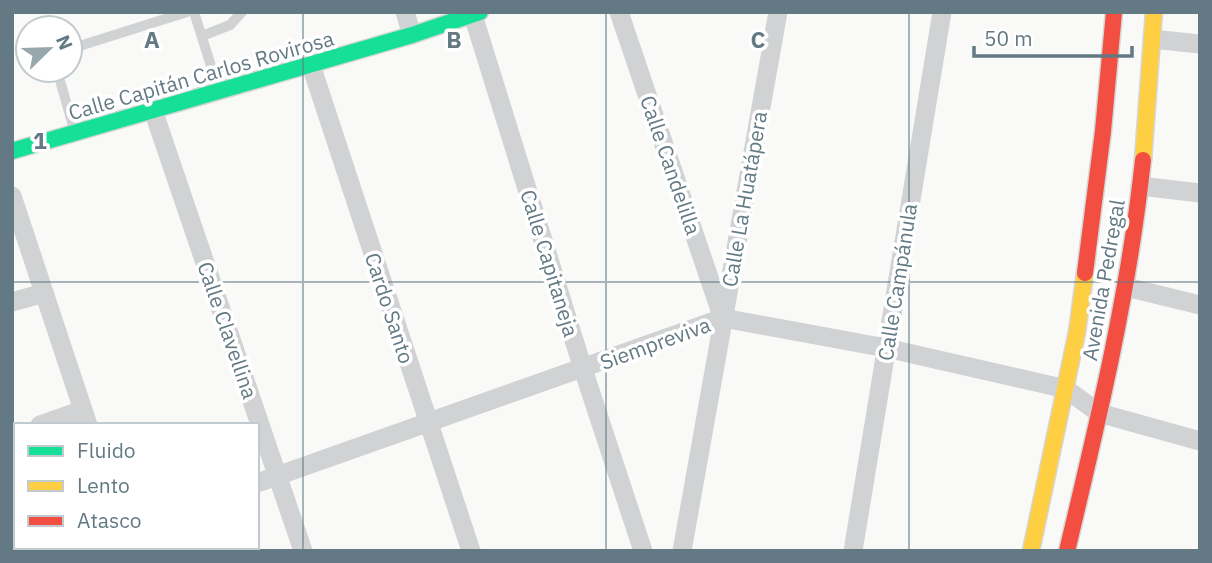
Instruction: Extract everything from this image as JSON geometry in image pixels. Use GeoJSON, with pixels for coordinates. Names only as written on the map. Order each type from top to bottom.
{"type":"FeatureCollection","features":[{"type":"Feature","properties":{"kind":"street"},"geometry":{"type":"LineString","coordinates":[[405,12],[412,36]]}},
{"type":"Feature","properties":{"kind":"street","name":"Calle Candelilla"},"geometry":{"type":"LineString","coordinates":[[619,12],[723,318]]}},
{"type":"Feature","properties":{"kind":"street","name":"Calle La Huatápera"},"geometry":{"type":"LineString","coordinates":[[682,551],[778,12]]}},
{"type":"Feature","properties":{"kind":"street","name":"Calle Campánula"},"geometry":{"type":"LineString","coordinates":[[853,551],[942,12]]}},
{"type":"Feature","properties":{"kind":"street","name":"Avenida Pedregal"},"geometry":{"type":"LineString","coordinates":[[1031,551],[1077,332],[1101,144],[1114,12]]}},
{"type":"Feature","properties":{"kind":"street","name":"Avenida Pedregal"},"geometry":{"type":"LineString","coordinates":[[1067,551],[1126,287],[1140,186],[1154,12]]}},
{"type":"Feature","properties":{"kind":"street","name":"Calle Capitán Carlos Rovirosa"},"geometry":{"type":"LineString","coordinates":[[12,151],[412,36],[477,13]]}},
{"type":"Feature","properties":{"kind":"street","name":"Calle Capitaneja"},"geometry":{"type":"LineString","coordinates":[[477,13],[583,369],[643,551]]}},
{"type":"Feature","properties":{"kind":"street"},"geometry":{"type":"LineString","coordinates":[[1152,39],[1200,44]]}},
{"type":"Feature","properties":{"kind":"street","name":"Cardo Santo"},"geometry":{"type":"LineString","coordinates":[[311,65],[471,551]]}},
{"type":"Feature","properties":{"kind":"street","name":"Calle Clavellina"},"geometry":{"type":"LineString","coordinates":[[153,110],[303,551]]}},
{"type":"Feature","properties":{"kind":"street"},"geometry":{"type":"LineString","coordinates":[[1140,186],[1200,193]]}},
{"type":"Feature","properties":{"kind":"street"},"geometry":{"type":"LineString","coordinates":[[12,197],[85,417],[51,423]]}},
{"type":"Feature","properties":{"kind":"street"},"geometry":{"type":"LineString","coordinates":[[1126,287],[1200,305]]}},
{"type":"Feature","properties":{"kind":"street"},"geometry":{"type":"LineString","coordinates":[[12,302],[44,293]]}},
{"type":"Feature","properties":{"kind":"street","name":"Siempreviva"},"geometry":{"type":"LineString","coordinates":[[259,482],[723,318],[886,348],[1066,389],[1099,413]]}},
{"type":"Feature","properties":{"kind":"street"},"geometry":{"type":"LineString","coordinates":[[1099,413],[1200,441]]}},
{"type":"Feature","properties":{"kind":"lane"},"geometry":{"type":"LineString","coordinates":[[84,45],[187,12]]}},
{"type":"Feature","properties":{"kind":"lane"},"geometry":{"type":"LineString","coordinates":[[194,12],[219,92]]}},
{"type":"Feature","properties":{"kind":"lane"},"geometry":{"type":"LineString","coordinates":[[202,36],[230,25],[242,12]]}},
{"type":"Feature","properties":{"kind":"lane"},"geometry":{"type":"LineString","coordinates":[[61,84],[75,133]]}},
{"type":"Feature","properties":{"kind":"traffic: fast"},"geometry":{"type":"LineString","coordinates":[[12,151],[412,35],[480,12]]}},
{"type":"Feature","properties":{"kind":"traffic: slow"},"geometry":{"type":"LineString","coordinates":[[1143,160],[1154,12]]}},
{"type":"Feature","properties":{"kind":"traffic: slow"},"geometry":{"type":"LineString","coordinates":[[1031,551],[1077,332],[1085,273]]}},
{"type":"Feature","properties":{"kind":"traffic: jam"},"geometry":{"type":"LineString","coordinates":[[1085,273],[1103,131],[1114,12]]}},
{"type":"Feature","properties":{"kind":"traffic: jam"},"geometry":{"type":"LineString","coordinates":[[1067,551],[1121,308],[1143,160]]}}]}
